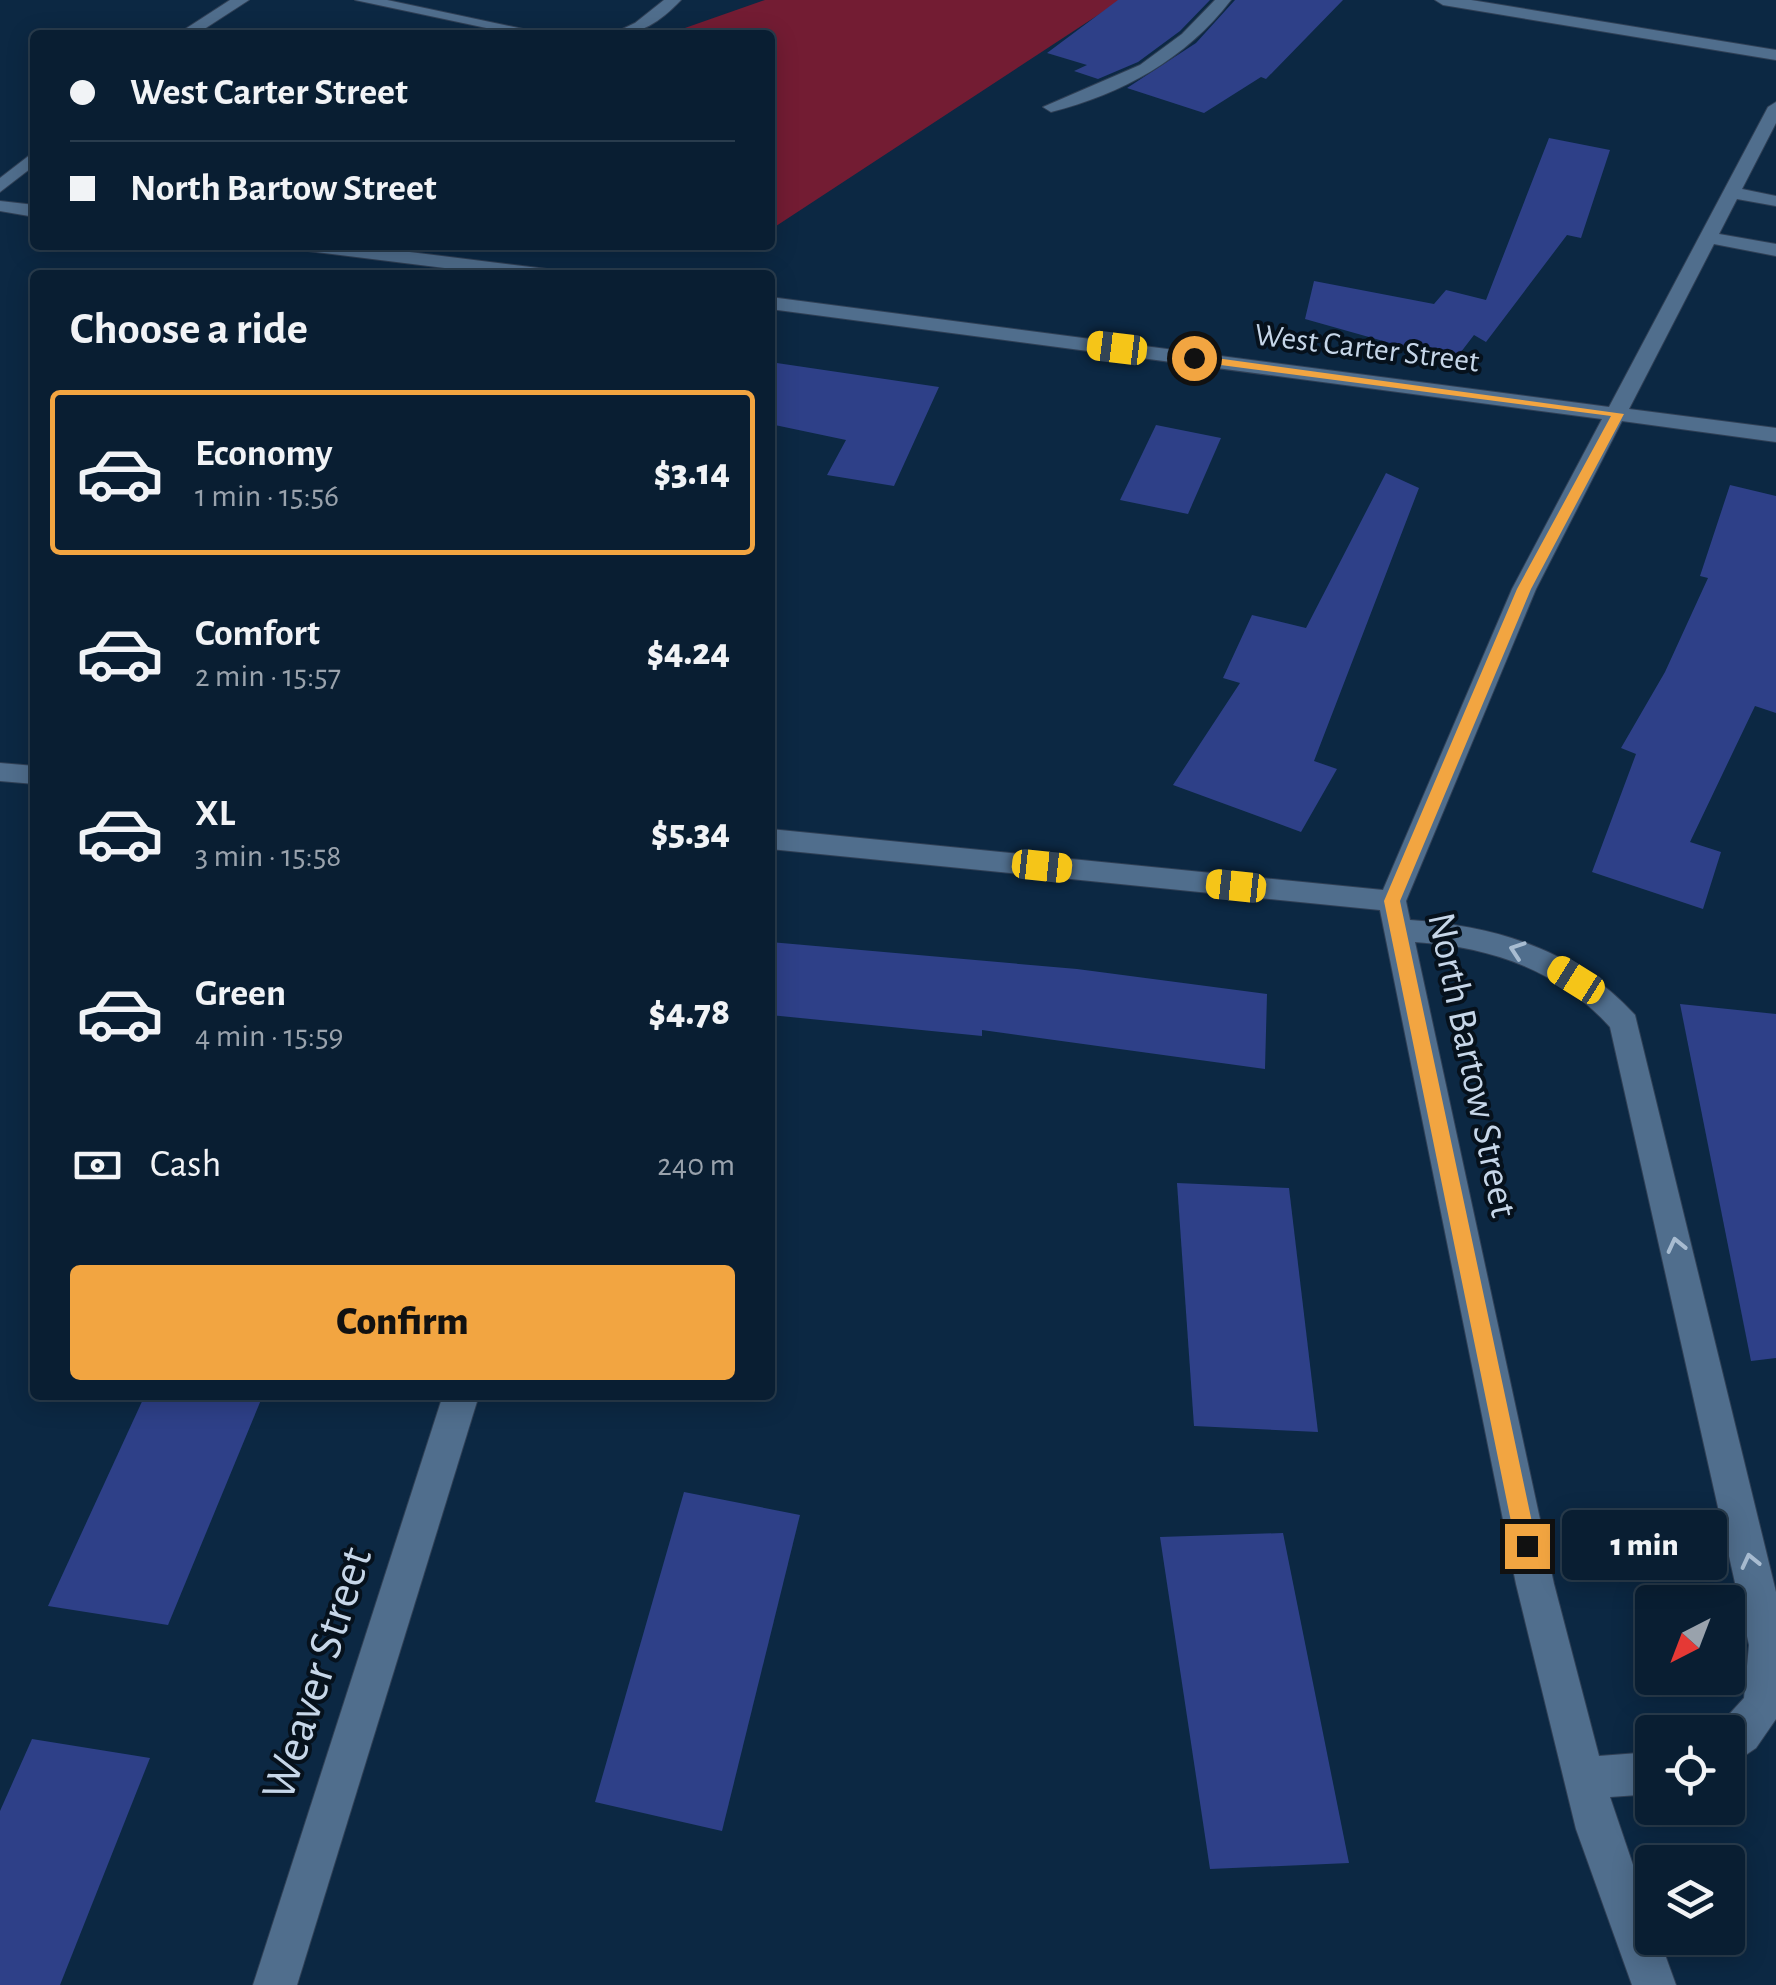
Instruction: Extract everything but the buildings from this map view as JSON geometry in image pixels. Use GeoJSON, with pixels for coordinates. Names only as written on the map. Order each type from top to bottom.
{"type":"FeatureCollection","features":[{"type":"Feature","properties":{"kind":"street"},"geometry":{"type":"LineString","coordinates":[[192,30],[241,0]]}},
{"type":"Feature","properties":{"kind":"street"},"geometry":{"type":"LineString","coordinates":[[363,0],[517,30]]}},
{"type":"Feature","properties":{"kind":"street"},"geometry":{"type":"LineString","coordinates":[[631,30],[674,0]]}},
{"type":"Feature","properties":{"kind":"street"},"geometry":{"type":"LineString","coordinates":[[1051,107],[1094,96],[1134,75],[1199,30],[1223,0]]}},
{"type":"Feature","properties":{"kind":"street"},"geometry":{"type":"LineString","coordinates":[[1443,0],[1776,54]]}},
{"type":"Feature","properties":{"kind":"street","name":"North Bartow Street"},"geometry":{"type":"LineString","coordinates":[[1654,1985],[1597,1830],[1531,1565],[1395,916],[1524,589],[1730,193],[1768,138],[1776,107]]}},
{"type":"Feature","properties":{"kind":"street"},"geometry":{"type":"LineString","coordinates":[[0,187],[30,160]]}},
{"type":"Feature","properties":{"kind":"street"},"geometry":{"type":"LineString","coordinates":[[1730,193],[1776,201]]}},
{"type":"Feature","properties":{"kind":"street"},"geometry":{"type":"LineString","coordinates":[[0,206],[30,210]]}},
{"type":"Feature","properties":{"kind":"street"},"geometry":{"type":"LineString","coordinates":[[1707,237],[1776,250]]}},
{"type":"Feature","properties":{"kind":"street"},"geometry":{"type":"LineString","coordinates":[[348,250],[506,270]]}},
{"type":"Feature","properties":{"kind":"street","name":"West Carter Street"},"geometry":{"type":"LineString","coordinates":[[775,304],[1776,435]]}},
{"type":"Feature","properties":{"kind":"street"},"geometry":{"type":"LineString","coordinates":[[0,772],[30,775]]}},
{"type":"Feature","properties":{"kind":"street"},"geometry":{"type":"LineString","coordinates":[[775,841],[1395,916],[1510,947],[1548,962],[1605,997],[1624,1022],[1769,1645],[1768,1690],[1753,1724],[1745,1731]]}},
{"type":"Feature","properties":{"kind":"street","name":"Weaver Street"},"geometry":{"type":"LineString","coordinates":[[275,1985],[459,1400]]}},
{"type":"Feature","properties":{"kind":"street"},"geometry":{"type":"LineString","coordinates":[[1584,1778],[1635,1774]]}},
{"type":"Feature","properties":{"kind":"shaded area"},"geometry":{"type":"Polygon","coordinates":[[[765,0],[1121,0],[775,227],[775,30],[679,30],[765,0]]]}},
{"type":"Feature","properties":{"kind":"route"},"geometry":{"type":"LineString","coordinates":[[1194,358],[1618,414],[1524,589],[1392,901],[1527,1546]]}}]}
